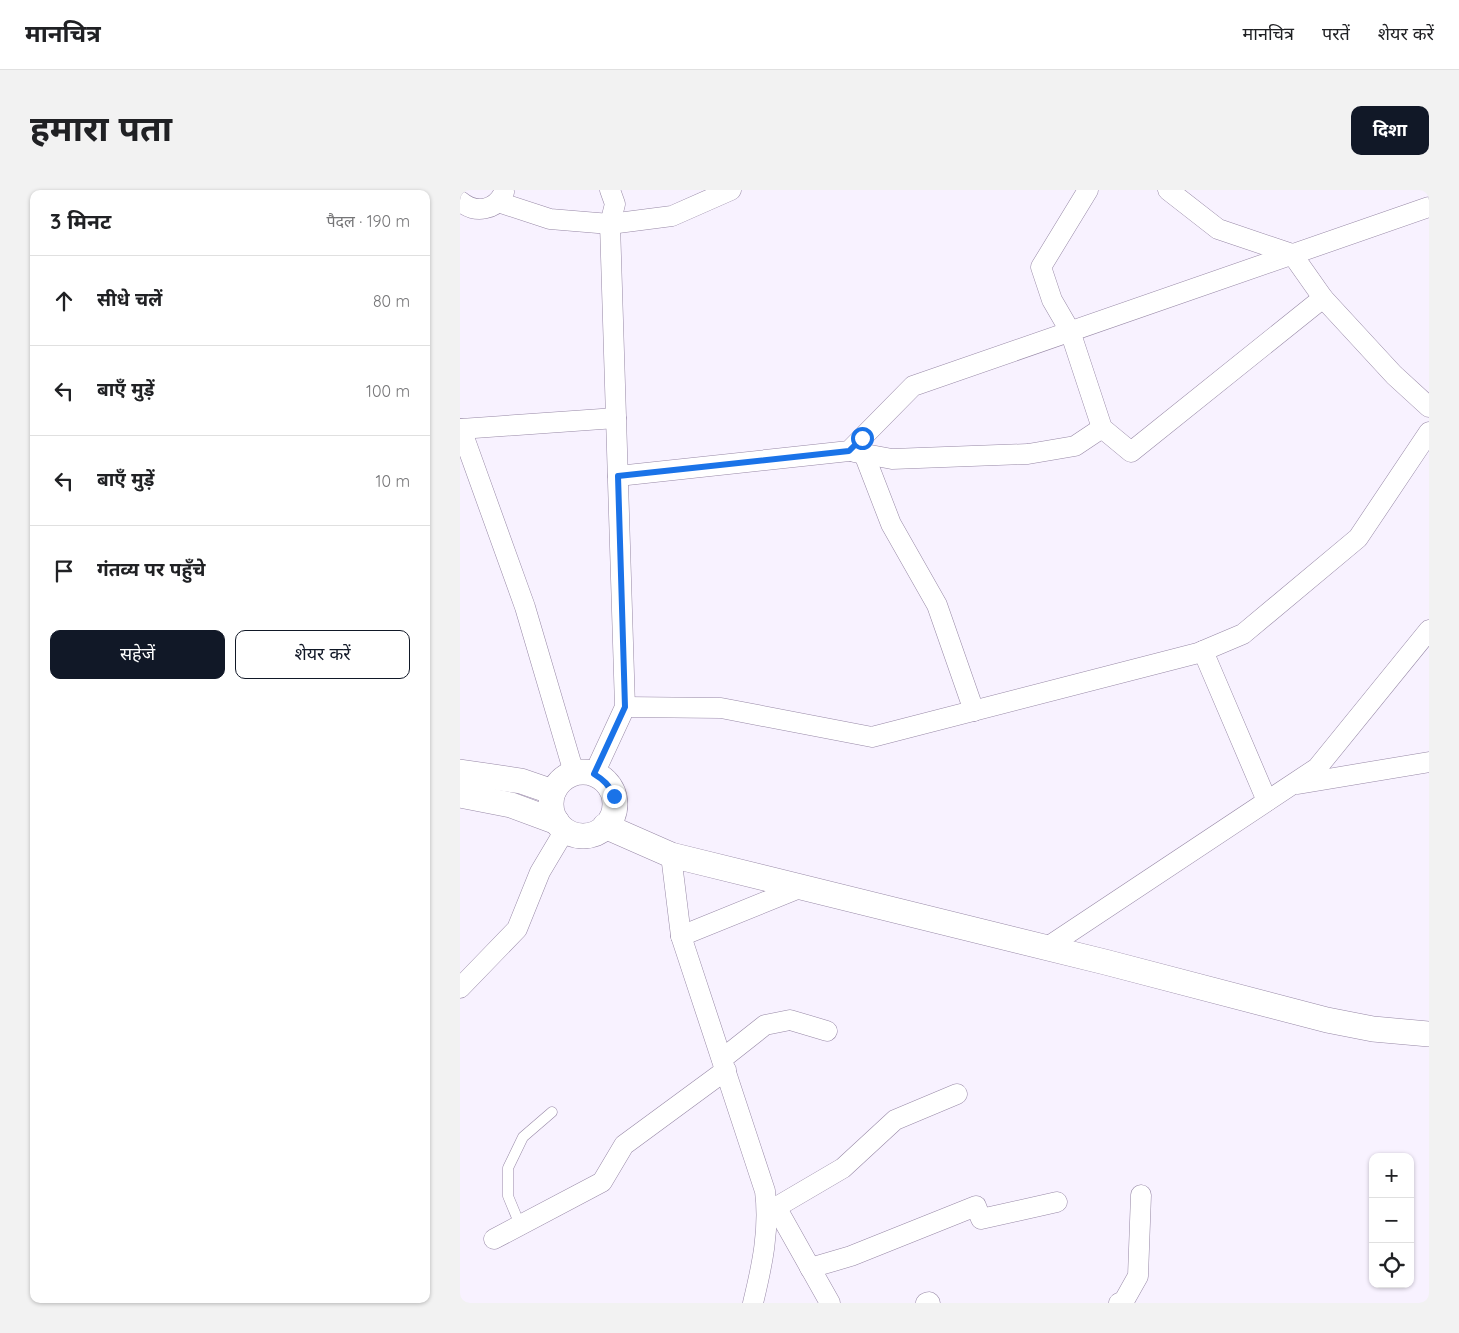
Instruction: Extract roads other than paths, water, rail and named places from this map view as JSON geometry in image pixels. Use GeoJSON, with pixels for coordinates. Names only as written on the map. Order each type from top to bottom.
{"type":"FeatureCollection","features":[{"type":"Feature","properties":{"kind":"street"},"geometry":{"type":"LineString","coordinates":[[584,773],[625,707],[610,224],[615,204],[610,190]]}},
{"type":"Feature","properties":{"kind":"street"},"geometry":{"type":"LineString","coordinates":[[460,201],[474,209],[482,210],[491,207],[501,196],[550,219],[610,224],[672,216],[730,190]]}},
{"type":"Feature","properties":{"kind":"street"},"geometry":{"type":"LineString","coordinates":[[1088,190],[1041,267],[1052,300],[1070,331],[1102,428],[1131,452],[1323,298]]}},
{"type":"Feature","properties":{"kind":"street"},"geometry":{"type":"LineString","coordinates":[[1168,190],[1218,229],[1292,254],[1323,298],[1394,375],[1429,407]]}},
{"type":"Feature","properties":{"kind":"street"},"geometry":{"type":"LineString","coordinates":[[857,452],[913,386],[1429,207]]}},
{"type":"Feature","properties":{"kind":"street"},"geometry":{"type":"LineString","coordinates":[[584,773],[525,607],[462,441],[616,418]]}},
{"type":"Feature","properties":{"kind":"street"},"geometry":{"type":"LineString","coordinates":[[618,476],[857,452],[892,459],[1028,454],[1075,446],[1102,428]]}},
{"type":"Feature","properties":{"kind":"street"},"geometry":{"type":"LineString","coordinates":[[625,707],[721,708],[872,737],[1204,651],[1244,634],[1358,538],[1429,432]]}},
{"type":"Feature","properties":{"kind":"street"},"geometry":{"type":"LineString","coordinates":[[857,452],[892,524],[937,605],[974,711]]}},
{"type":"Feature","properties":{"kind":"street"},"geometry":{"type":"LineString","coordinates":[[1046,948],[1316,768],[1429,630]]}},
{"type":"Feature","properties":{"kind":"street"},"geometry":{"type":"LineString","coordinates":[[1204,651],[1267,801]]}},
{"type":"Feature","properties":{"kind":"street"},"geometry":{"type":"LineString","coordinates":[[1291,785],[1429,762]]}},
{"type":"Feature","properties":{"kind":"street"},"geometry":{"type":"LineString","coordinates":[[460,772],[521,782],[553,792]]}},
{"type":"Feature","properties":{"kind":"street"},"geometry":{"type":"LineString","coordinates":[[460,795],[511,805],[561,826],[575,834],[586,835],[596,833],[612,818],[614,796],[603,779],[584,773],[565,777],[558,784],[553,792],[551,802],[552,812],[561,826]]}},
{"type":"Feature","properties":{"kind":"street"},"geometry":{"type":"LineString","coordinates":[[460,988],[517,928],[561,826]]}},
{"type":"Feature","properties":{"kind":"street"},"geometry":{"type":"LineString","coordinates":[[605,826],[671,855],[1327,1020],[1373,1029],[1429,1034]]}},
{"type":"Feature","properties":{"kind":"street"},"geometry":{"type":"LineString","coordinates":[[671,855],[681,936],[765,1191],[772,1209],[830,1303]]}},
{"type":"Feature","properties":{"kind":"street"},"geometry":{"type":"LineString","coordinates":[[681,936],[802,887]]}},
{"type":"Feature","properties":{"kind":"street"},"geometry":{"type":"LineString","coordinates":[[494,1239],[602,1182],[624,1145],[724,1065],[765,1025],[790,1020],[827,1031]]}},
{"type":"Feature","properties":{"kind":"street"},"geometry":{"type":"LineString","coordinates":[[753,1303],[772,1209],[842,1168],[895,1120],[957,1094]]}},
{"type":"Feature","properties":{"kind":"street"},"geometry":{"type":"LineString","coordinates":[[1119,1303],[1124,1301],[1138,1276],[1141,1196]]}},
{"type":"Feature","properties":{"kind":"street"},"geometry":{"type":"LineString","coordinates":[[810,1268],[852,1256],[976,1206],[981,1219],[1057,1202]]}},
{"type":"Feature","properties":{"kind":"lane"},"geometry":{"type":"LineString","coordinates":[[520,1225],[508,1196],[508,1168],[523,1137],[552,1112]]}}]}
